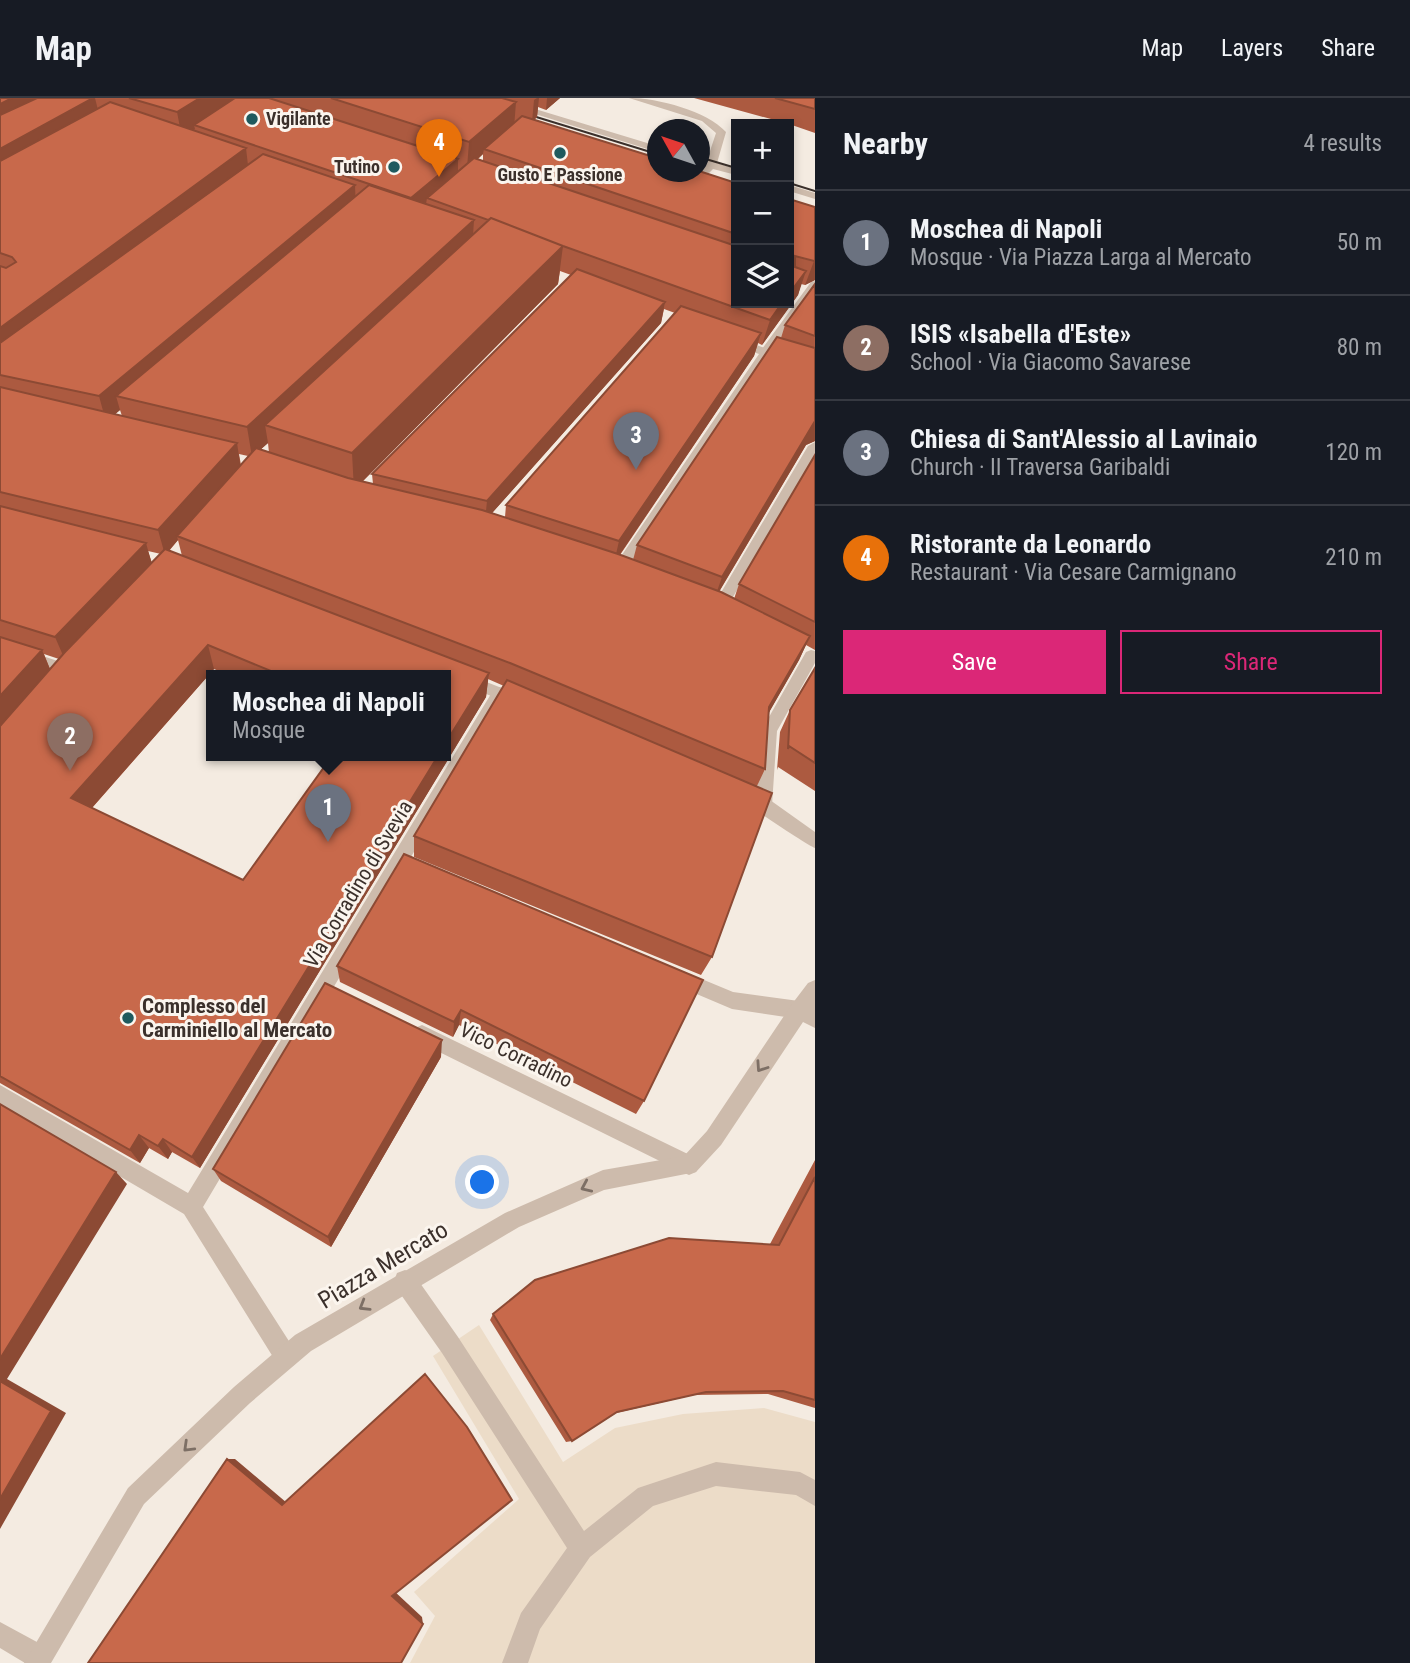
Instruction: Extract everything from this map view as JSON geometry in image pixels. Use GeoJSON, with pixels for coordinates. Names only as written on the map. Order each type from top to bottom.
{"type":"FeatureCollection","features":[{"type":"Feature","properties":{"kind":"street"},"geometry":{"type":"LineString","coordinates":[[489,98],[647,146]]}},
{"type":"Feature","properties":{"kind":"street"},"geometry":{"type":"LineString","coordinates":[[634,98],[706,119]]}},
{"type":"Feature","properties":{"kind":"street"},"geometry":{"type":"LineString","coordinates":[[672,98],[706,119]]}},
{"type":"Feature","properties":{"kind":"street"},"geometry":{"type":"LineString","coordinates":[[710,122],[721,132],[710,155]]}},
{"type":"Feature","properties":{"kind":"street"},"geometry":{"type":"LineString","coordinates":[[710,167],[731,171]]}},
{"type":"Feature","properties":{"kind":"street"},"geometry":{"type":"LineString","coordinates":[[794,190],[815,196]]}},
{"type":"Feature","properties":{"kind":"street"},"geometry":{"type":"LineString","coordinates":[[618,573],[809,291]]}},
{"type":"Feature","properties":{"kind":"street"},"geometry":{"type":"LineString","coordinates":[[720,336],[815,370]]}},
{"type":"Feature","properties":{"kind":"street"},"geometry":{"type":"LineString","coordinates":[[718,610],[815,446]]}},
{"type":"Feature","properties":{"kind":"street"},"geometry":{"type":"LineString","coordinates":[[0,648],[68,670]]}},
{"type":"Feature","properties":{"kind":"street"},"geometry":{"type":"LineString","coordinates":[[764,805],[769,730],[810,654]]}},
{"type":"Feature","properties":{"kind":"street"},"geometry":{"type":"LineString","coordinates":[[451,674],[537,709]]}},
{"type":"Feature","properties":{"kind":"street","name":"Via Corradino di Svevia"},"geometry":{"type":"LineString","coordinates":[[191,1207],[322,986],[405,863],[500,693]]}},
{"type":"Feature","properties":{"kind":"street"},"geometry":{"type":"LineString","coordinates":[[726,789],[764,805],[815,841]]}},
{"type":"Feature","properties":{"kind":"street"},"geometry":{"type":"LineString","coordinates":[[668,974],[732,1000],[807,1015]]}},
{"type":"Feature","properties":{"kind":"street"},"geometry":{"type":"LineString","coordinates":[[322,986],[345,997]]}},
{"type":"Feature","properties":{"kind":"street"},"geometry":{"type":"LineString","coordinates":[[689,1165],[714,1138],[807,1015],[815,989]]}},
{"type":"Feature","properties":{"kind":"street","name":"Vico Corradino"},"geometry":{"type":"LineString","coordinates":[[403,1025],[689,1165]]}},
{"type":"Feature","properties":{"kind":"street"},"geometry":{"type":"LineString","coordinates":[[0,1095],[191,1207],[286,1357]]}},
{"type":"Feature","properties":{"kind":"street","name":"Piazza Mercato"},"geometry":{"type":"LineString","coordinates":[[38,1660],[136,1496],[242,1395],[303,1343],[512,1220],[603,1180],[689,1165]]}},
{"type":"Feature","properties":{"kind":"street"},"geometry":{"type":"LineString","coordinates":[[405,1281],[450,1345],[581,1548]]}},
{"type":"Feature","properties":{"kind":"street"},"geometry":{"type":"LineString","coordinates":[[515,1663],[530,1622],[581,1548],[646,1496],[716,1474],[800,1484],[815,1494]]}},
{"type":"Feature","properties":{"kind":"street"},"geometry":{"type":"LineString","coordinates":[[0,1634],[38,1660]]}},
{"type":"Feature","properties":{"kind":"shaded area"},"geometry":{"type":"Polygon","coordinates":[[[479,1325],[563,1462],[615,1428],[683,1414],[764,1408],[815,1422],[815,1663],[410,1663],[435,1616],[414,1592],[519,1499],[433,1356],[479,1325]]]}},
{"type":"Feature","properties":{"kind":"building"},"geometry":{"type":"Polygon","coordinates":[[[0,98],[12,98],[0,104],[0,98]]]}},
{"type":"Feature","properties":{"kind":"building"},"geometry":{"type":"Polygon","coordinates":[[[37,98],[93,98],[0,149],[0,115],[37,98]]]}},
{"type":"Feature","properties":{"kind":"building"},"geometry":{"type":"Polygon","coordinates":[[[129,98],[200,98],[177,112],[129,98]]]}},
{"type":"Feature","properties":{"kind":"building"},"geometry":{"type":"Polygon","coordinates":[[[235,98],[269,98],[458,159],[411,198],[194,125],[235,98]]]}},
{"type":"Feature","properties":{"kind":"building"},"geometry":{"type":"Polygon","coordinates":[[[331,98],[502,98],[516,102],[469,142],[331,98]]]}},
{"type":"Feature","properties":{"kind":"building"},"geometry":{"type":"Polygon","coordinates":[[[775,98],[815,98],[815,109],[775,98]]]}},
{"type":"Feature","properties":{"kind":"building"},"geometry":{"type":"Polygon","coordinates":[[[110,102],[246,148],[0,328],[0,266],[6,268],[16,262],[12,257],[0,253],[0,161],[110,102]]]}},
{"type":"Feature","properties":{"kind":"building"},"geometry":{"type":"Polygon","coordinates":[[[522,116],[647,155],[647,182],[710,182],[710,175],[731,181],[731,232],[484,149],[522,116]]]}},
{"type":"Feature","properties":{"kind":"building"},"geometry":{"type":"Polygon","coordinates":[[[263,154],[355,185],[99,396],[0,375],[0,343],[263,154]]]}},
{"type":"Feature","properties":{"kind":"building"},"geometry":{"type":"Polygon","coordinates":[[[474,158],[731,244],[731,306],[491,218],[488,220],[427,198],[474,158]]]}},
{"type":"Feature","properties":{"kind":"building"},"geometry":{"type":"Polygon","coordinates":[[[369,185],[474,220],[247,427],[116,396],[369,185]]]}},
{"type":"Feature","properties":{"kind":"building"},"geometry":{"type":"Polygon","coordinates":[[[794,201],[815,207],[815,260],[795,256],[795,267],[806,271],[794,287],[794,201]]]}},
{"type":"Feature","properties":{"kind":"building"},"geometry":{"type":"Polygon","coordinates":[[[491,218],[563,246],[352,453],[265,425],[491,218]]]}},
{"type":"Feature","properties":{"kind":"building"},"geometry":{"type":"Polygon","coordinates":[[[577,269],[665,302],[487,501],[372,474],[577,269]]]}},
{"type":"Feature","properties":{"kind":"building"},"geometry":{"type":"Polygon","coordinates":[[[815,284],[815,336],[785,325],[815,284]]]}},
{"type":"Feature","properties":{"kind":"building"},"geometry":{"type":"Polygon","coordinates":[[[681,306],[761,333],[619,541],[506,505],[681,306]]]}},
{"type":"Feature","properties":{"kind":"building"},"geometry":{"type":"Polygon","coordinates":[[[736,308],[778,308],[770,320],[736,308]]]}},
{"type":"Feature","properties":{"kind":"building"},"geometry":{"type":"Polygon","coordinates":[[[777,337],[815,348],[815,421],[722,577],[637,545],[777,337]]]}},
{"type":"Feature","properties":{"kind":"building"},"geometry":{"type":"Polygon","coordinates":[[[0,387],[237,443],[158,530],[0,492],[0,387]]]}},
{"type":"Feature","properties":{"kind":"building"},"geometry":{"type":"Polygon","coordinates":[[[256,448],[348,478],[482,510],[618,554],[721,592],[810,636],[769,707],[765,769],[510,663],[177,536],[256,448]]]}},
{"type":"Feature","properties":{"kind":"building"},"geometry":{"type":"Polygon","coordinates":[[[815,455],[815,622],[739,584],[815,455]]]}},
{"type":"Feature","properties":{"kind":"building"},"geometry":{"type":"Polygon","coordinates":[[[0,506],[146,543],[55,637],[0,620],[0,506]]]}},
{"type":"Feature","properties":{"kind":"building"},"geometry":{"type":"Polygon","coordinates":[[[165,549],[489,673],[451,734],[451,670],[268,670],[208,645],[71,798],[243,880],[328,761],[435,761],[192,1157],[163,1139],[158,1146],[139,1135],[130,1150],[0,1076],[0,726],[65,652],[165,549]]]}},
{"type":"Feature","properties":{"kind":"building"},"geometry":{"type":"Polygon","coordinates":[[[0,637],[42,650],[0,696],[0,637]]]}},
{"type":"Feature","properties":{"kind":"building"},"geometry":{"type":"Polygon","coordinates":[[[815,668],[815,763],[789,746],[788,749],[790,710],[815,668]]]}},
{"type":"Feature","properties":{"kind":"building"},"geometry":{"type":"Polygon","coordinates":[[[507,680],[772,793],[712,957],[414,836],[507,680]]]}},
{"type":"Feature","properties":{"kind":"building"},"geometry":{"type":"Polygon","coordinates":[[[404,854],[703,980],[644,1101],[461,1010],[454,1022],[337,966],[404,854]]]}},
{"type":"Feature","properties":{"kind":"building"},"geometry":{"type":"Polygon","coordinates":[[[325,983],[442,1040],[328,1237],[213,1169],[325,983]]]}},
{"type":"Feature","properties":{"kind":"building"},"geometry":{"type":"Polygon","coordinates":[[[0,1104],[116,1172],[0,1359],[0,1104]]]}},
{"type":"Feature","properties":{"kind":"building"},"geometry":{"type":"Polygon","coordinates":[[[815,1177],[815,1400],[783,1391],[706,1392],[617,1412],[572,1441],[493,1314],[535,1280],[669,1238],[779,1245],[815,1177]]]}},
{"type":"Feature","properties":{"kind":"building"},"geometry":{"type":"Polygon","coordinates":[[[425,1374],[467,1427],[512,1500],[392,1596],[423,1624],[401,1663],[88,1663],[227,1459],[282,1505],[425,1374]]]}},
{"type":"Feature","properties":{"kind":"building"},"geometry":{"type":"Polygon","coordinates":[[[0,1381],[51,1411],[0,1499],[0,1381]]]}},
{"type":"Feature","properties":{"kind":"tram line"},"geometry":{"type":"LineString","coordinates":[[520,112],[647,151]]}},
{"type":"Feature","properties":{"kind":"tram line"},"geometry":{"type":"LineString","coordinates":[[710,160],[731,167]]}},
{"type":"Feature","properties":{"kind":"tram line"},"geometry":{"type":"LineString","coordinates":[[794,185],[815,191]]}},
{"type":"Feature","properties":{"kind":"place","name":"Vigilante"},"geometry":{"type":"Point","coordinates":[252,119]}},
{"type":"Feature","properties":{"kind":"place","name":"Gusto E Passione"},"geometry":{"type":"Point","coordinates":[560,153]}},
{"type":"Feature","properties":{"kind":"place","name":"Tutino"},"geometry":{"type":"Point","coordinates":[394,167]}},
{"type":"Feature","properties":{"kind":"place","name":"Ristorante da Leonardo"},"geometry":{"type":"Point","coordinates":[439,177]}},
{"type":"Feature","properties":{"kind":"place","name":"Chiesa di Sant'Alessio al Lavinaio"},"geometry":{"type":"Point","coordinates":[636,470]}},
{"type":"Feature","properties":{"kind":"place","name":"ISIS «Isabella d'Este»"},"geometry":{"type":"Point","coordinates":[70,771]}},
{"type":"Feature","properties":{"kind":"place","name":"Moschea di Napoli"},"geometry":{"type":"Point","coordinates":[328,842]}},
{"type":"Feature","properties":{"kind":"place","name":"Complesso del Carminiello al Mercato"},"geometry":{"type":"Point","coordinates":[128,1018]}}]}
